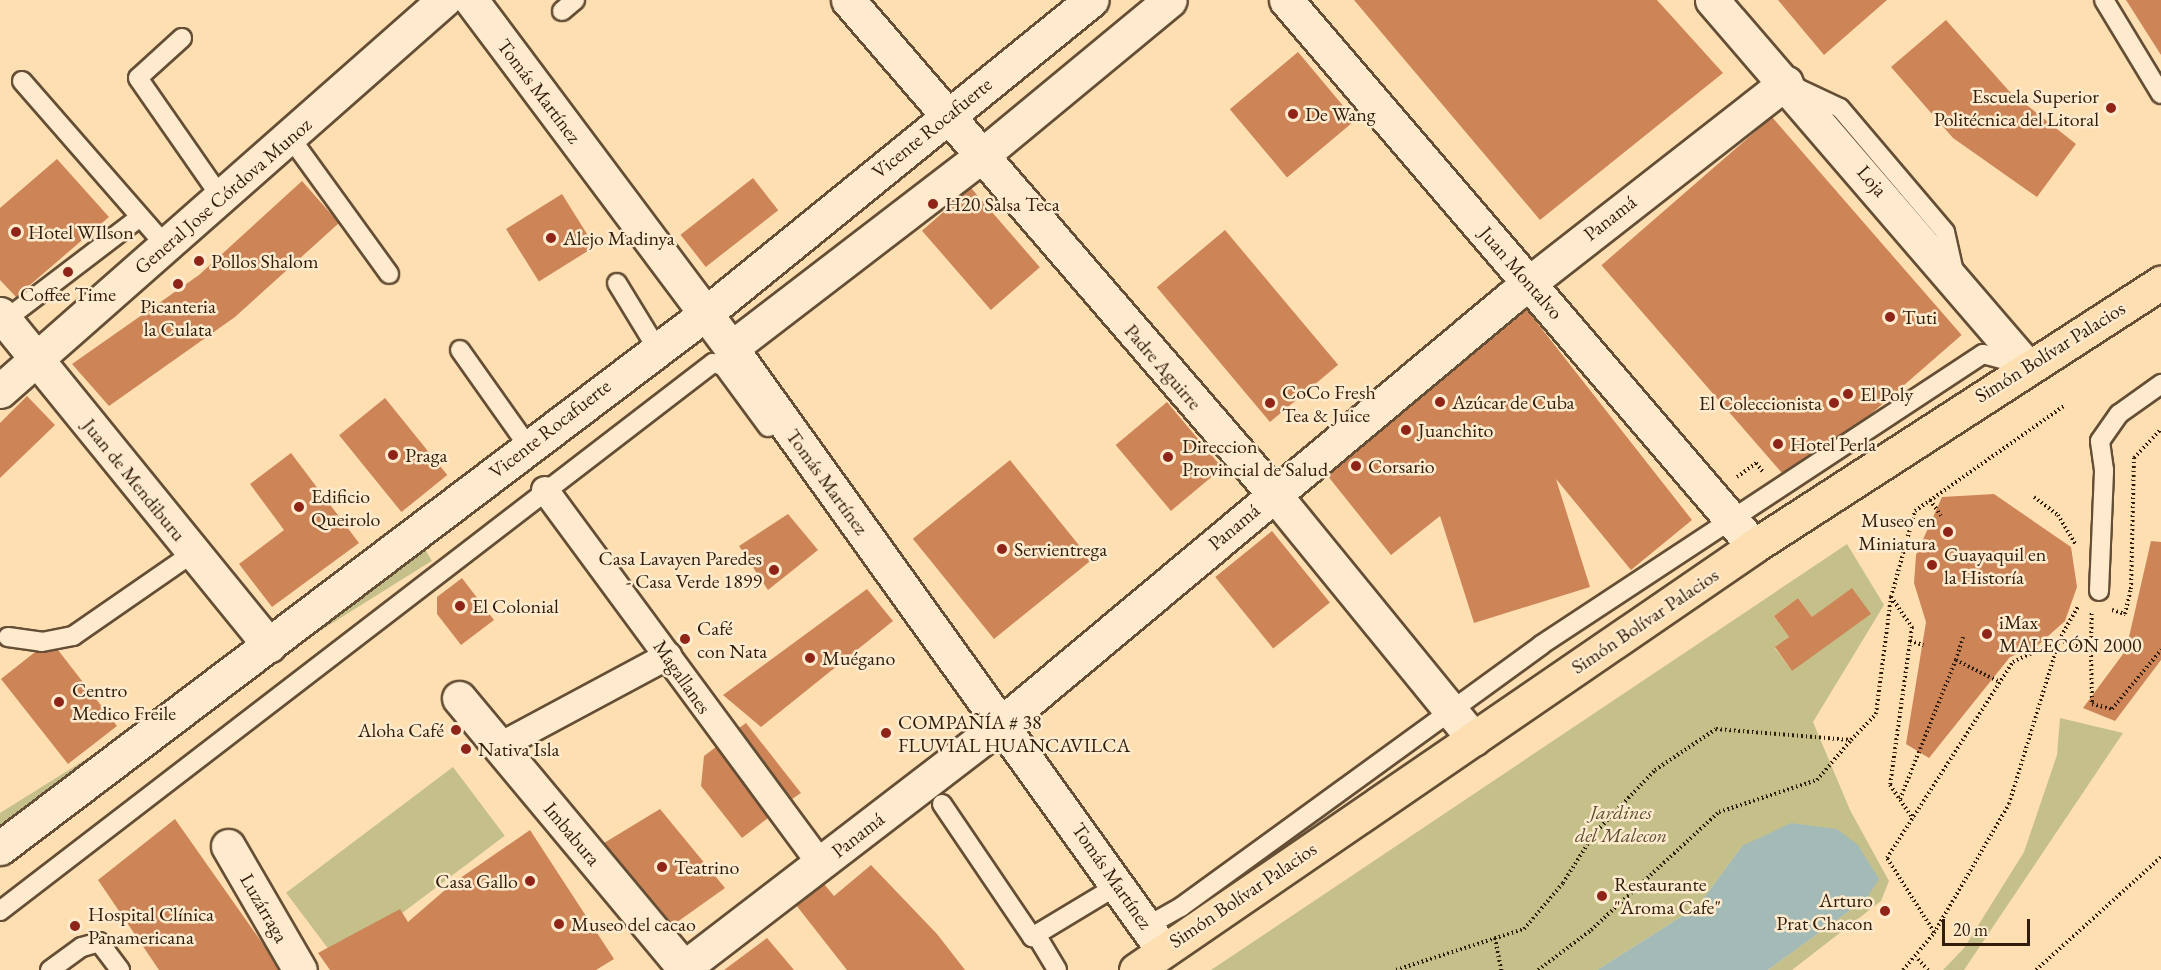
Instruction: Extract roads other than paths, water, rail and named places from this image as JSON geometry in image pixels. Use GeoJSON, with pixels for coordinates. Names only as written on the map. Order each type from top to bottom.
{"type":"FeatureCollection","features":[{"type":"Feature","properties":{"kind":"main road","name":"Simón Bolívar Palacios"},"geometry":{"type":"LineString","coordinates":[[1136,970],[1163,949],[1754,546],[2027,366],[2161,282]]}},
{"type":"Feature","properties":{"kind":"street","name":"General Jose Córdova Munoz"},"geometry":{"type":"LineString","coordinates":[[0,391],[35,358],[222,198],[444,0]]}},
{"type":"Feature","properties":{"kind":"street","name":"Tomás Martínez"},"geometry":{"type":"LineString","coordinates":[[471,0],[730,348],[996,727],[1163,949]]}},
{"type":"Feature","properties":{"kind":"street","name":"Padre Aguirre"},"geometry":{"type":"LineString","coordinates":[[848,0],[980,156],[1274,494],[1454,709],[1474,738]]}},
{"type":"Feature","properties":{"kind":"street","name":"Vicente Rocafuerte"},"geometry":{"type":"LineString","coordinates":[[0,848],[269,645],[656,347],[705,314],[946,114],[1092,0]]}},
{"type":"Feature","properties":{"kind":"street"},"geometry":{"type":"LineString","coordinates":[[730,348],[980,156],[1170,0]]}},
{"type":"Feature","properties":{"kind":"street","name":"Juan Montalvo"},"geometry":{"type":"LineString","coordinates":[[1286,0],[1754,546]]}},
{"type":"Feature","properties":{"kind":"street","name":"Loja"},"geometry":{"type":"LineString","coordinates":[[1712,0],[1788,83],[1955,277],[2027,366]]}},
{"type":"Feature","properties":{"kind":"street","name":"Panamá"},"geometry":{"type":"LineString","coordinates":[[684,969],[996,727],[1529,284],[1788,83]]}},
{"type":"Feature","properties":{"kind":"street","name":"Juan de Mendiburu"},"geometry":{"type":"LineString","coordinates":[[2,317],[269,645]]}},
{"type":"Feature","properties":{"kind":"street","name":"Magallanes"},"geometry":{"type":"LineString","coordinates":[[545,490],[821,864]]}},
{"type":"Feature","properties":{"kind":"street"},"geometry":{"type":"LineString","coordinates":[[500,746],[668,656]]}},
{"type":"Feature","properties":{"kind":"street","name":"Imbabura"},"geometry":{"type":"LineString","coordinates":[[459,698],[684,969]]}},
{"type":"Feature","properties":{"kind":"street","name":"Luzárraga"},"geometry":{"type":"LineString","coordinates":[[228,846],[300,970]]}},
{"type":"Feature","properties":{"kind":"lane"},"geometry":{"type":"LineString","coordinates":[[2104,0],[2161,94]]}},
{"type":"Feature","properties":{"kind":"lane"},"geometry":{"type":"LineString","coordinates":[[182,38],[138,78],[222,198]]}},
{"type":"Feature","properties":{"kind":"lane"},"geometry":{"type":"LineString","coordinates":[[22,81],[139,218],[166,246]]}},
{"type":"Feature","properties":{"kind":"lane"},"geometry":{"type":"LineString","coordinates":[[290,137],[389,274]]}},
{"type":"Feature","properties":{"kind":"lane"},"geometry":{"type":"LineString","coordinates":[[2,317],[139,218]]}},
{"type":"Feature","properties":{"kind":"lane"},"geometry":{"type":"LineString","coordinates":[[617,283],[656,347]]}},
{"type":"Feature","properties":{"kind":"lane"},"geometry":{"type":"LineString","coordinates":[[460,350],[528,446]]}},
{"type":"Feature","properties":{"kind":"lane"},"geometry":{"type":"LineString","coordinates":[[0,911],[713,363],[723,366],[996,727],[1105,893],[1136,931],[1163,949],[1454,709],[1731,517],[1983,354],[2027,366]]}},
{"type":"Feature","properties":{"kind":"lane"},"geometry":{"type":"LineString","coordinates":[[2099,591],[2104,470],[2100,441],[2119,414],[2161,384]]}},
{"type":"Feature","properties":{"kind":"lane"},"geometry":{"type":"LineString","coordinates":[[8,637],[42,642],[73,636],[193,553]]}},
{"type":"Feature","properties":{"kind":"lane"},"geometry":{"type":"LineString","coordinates":[[942,804],[1029,935],[1038,938],[1057,970]]}},
{"type":"Feature","properties":{"kind":"lane"},"geometry":{"type":"LineString","coordinates":[[1038,938],[1105,893]]}},
{"type":"Feature","properties":{"kind":"lane"},"geometry":{"type":"LineString","coordinates":[[51,970],[82,947],[99,942],[120,970]]}},
{"type":"Feature","properties":{"kind":"water"},"geometry":{"type":"Polygon","coordinates":[[[1791,823],[1837,829],[1858,845],[1879,879],[1867,898],[1768,970],[1597,970],[1698,906],[1742,846],[1791,823]]]}},
{"type":"Feature","properties":{"kind":"place","name":"Escuela Superior Politécnica del Litoral"},"geometry":{"type":"Point","coordinates":[2111,108]}},
{"type":"Feature","properties":{"kind":"place","name":"De Wang"},"geometry":{"type":"Point","coordinates":[1293,114]}},
{"type":"Feature","properties":{"kind":"place","name":"H20 Salsa Teca"},"geometry":{"type":"Point","coordinates":[933,204]}},
{"type":"Feature","properties":{"kind":"place","name":"Hotel WIlson"},"geometry":{"type":"Point","coordinates":[16,232]}},
{"type":"Feature","properties":{"kind":"place","name":"Alejo Madinya"},"geometry":{"type":"Point","coordinates":[551,238]}},
{"type":"Feature","properties":{"kind":"place","name":"Pollos Shalom"},"geometry":{"type":"Point","coordinates":[199,261]}},
{"type":"Feature","properties":{"kind":"place","name":"Coffee Time"},"geometry":{"type":"Point","coordinates":[68,272]}},
{"type":"Feature","properties":{"kind":"place","name":"Picanteria la Culata"},"geometry":{"type":"Point","coordinates":[178,284]}},
{"type":"Feature","properties":{"kind":"place","name":"Tuti"},"geometry":{"type":"Point","coordinates":[1890,317]}},
{"type":"Feature","properties":{"kind":"place","name":"El Poly"},"geometry":{"type":"Point","coordinates":[1848,394]}},
{"type":"Feature","properties":{"kind":"place","name":"Azúcar de Cuba"},"geometry":{"type":"Point","coordinates":[1440,402]}},
{"type":"Feature","properties":{"kind":"place","name":"CoCo Fresh Tea & Juice"},"geometry":{"type":"Point","coordinates":[1270,403]}},
{"type":"Feature","properties":{"kind":"place","name":"El Coleccionista"},"geometry":{"type":"Point","coordinates":[1834,403]}},
{"type":"Feature","properties":{"kind":"place","name":"Juanchito"},"geometry":{"type":"Point","coordinates":[1406,430]}},
{"type":"Feature","properties":{"kind":"place","name":"Hotel Perla"},"geometry":{"type":"Point","coordinates":[1778,444]}},
{"type":"Feature","properties":{"kind":"place","name":"Praga"},"geometry":{"type":"Point","coordinates":[393,455]}},
{"type":"Feature","properties":{"kind":"place","name":"Direccion Provincial de Salud"},"geometry":{"type":"Point","coordinates":[1168,457]}},
{"type":"Feature","properties":{"kind":"place","name":"Corsario"},"geometry":{"type":"Point","coordinates":[1356,466]}},
{"type":"Feature","properties":{"kind":"place","name":"Edificio Queirolo"},"geometry":{"type":"Point","coordinates":[299,507]}},
{"type":"Feature","properties":{"kind":"place","name":"Museo en Miniatura"},"geometry":{"type":"Point","coordinates":[1948,532]}},
{"type":"Feature","properties":{"kind":"place","name":"Servientrega"},"geometry":{"type":"Point","coordinates":[1002,549]}},
{"type":"Feature","properties":{"kind":"place","name":"Guayaquil en la Historía"},"geometry":{"type":"Point","coordinates":[1932,565]}},
{"type":"Feature","properties":{"kind":"place","name":"Casa Lavayen Paredes - Casa Verde 1899"},"geometry":{"type":"Point","coordinates":[774,570]}},
{"type":"Feature","properties":{"kind":"place","name":"El Colonial"},"geometry":{"type":"Point","coordinates":[460,606]}},
{"type":"Feature","properties":{"kind":"place","name":"iMax MALECÓN 2000"},"geometry":{"type":"Point","coordinates":[1987,634]}},
{"type":"Feature","properties":{"kind":"place","name":"Café con Nata"},"geometry":{"type":"Point","coordinates":[685,639]}},
{"type":"Feature","properties":{"kind":"place","name":"Muégano"},"geometry":{"type":"Point","coordinates":[810,658]}},
{"type":"Feature","properties":{"kind":"place","name":"Centro Medico Freile"},"geometry":{"type":"Point","coordinates":[59,702]}},
{"type":"Feature","properties":{"kind":"place","name":"Aloha Café"},"geometry":{"type":"Point","coordinates":[456,730]}},
{"type":"Feature","properties":{"kind":"place","name":"COMPAÑÍA # 38 FLUVIAL HUANCAVILCA"},"geometry":{"type":"Point","coordinates":[886,733]}},
{"type":"Feature","properties":{"kind":"place","name":"Nativa Isla"},"geometry":{"type":"Point","coordinates":[466,749]}},
{"type":"Feature","properties":{"kind":"place","name":"Teatrino"},"geometry":{"type":"Point","coordinates":[662,867]}},
{"type":"Feature","properties":{"kind":"place","name":"Casa Gallo"},"geometry":{"type":"Point","coordinates":[530,881]}},
{"type":"Feature","properties":{"kind":"place","name":"Restaurante \"Aroma Cafe\""},"geometry":{"type":"Point","coordinates":[1602,896]}},
{"type":"Feature","properties":{"kind":"place","name":"Arturo Prat Chacon"},"geometry":{"type":"Point","coordinates":[1885,911]}},
{"type":"Feature","properties":{"kind":"place","name":"Museo del cacao"},"geometry":{"type":"Point","coordinates":[559,924]}},
{"type":"Feature","properties":{"kind":"place","name":"Hospital Clínica Panamericana"},"geometry":{"type":"Point","coordinates":[75,926]}},
{"type":"Feature","properties":{"kind":"park label","name":"Jardines del Malecon"},"geometry":{"type":"Point","coordinates":[1621,824]}}]}
